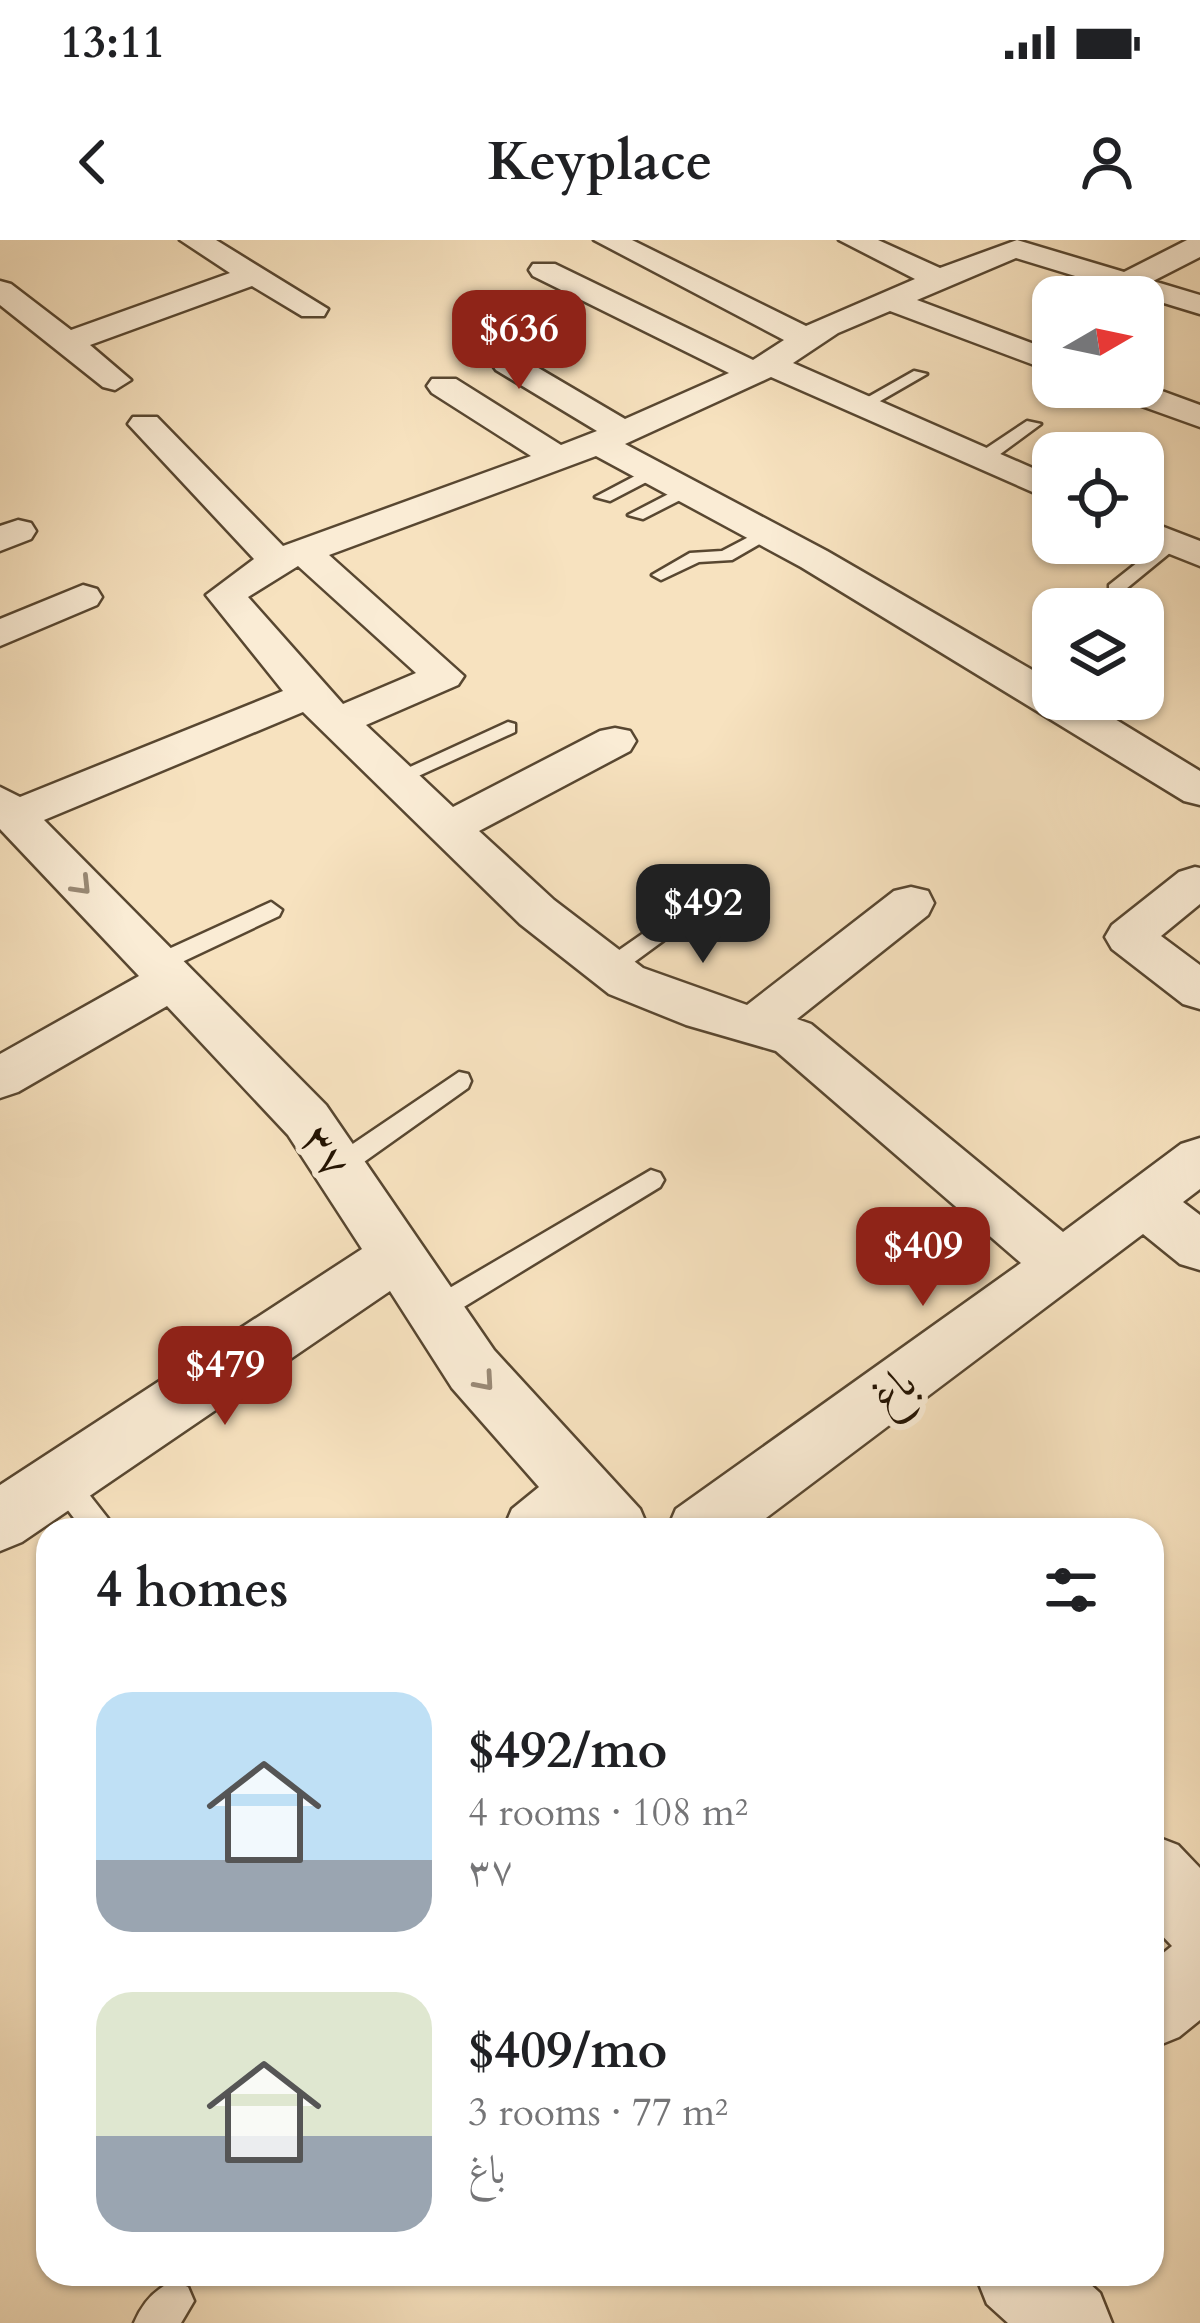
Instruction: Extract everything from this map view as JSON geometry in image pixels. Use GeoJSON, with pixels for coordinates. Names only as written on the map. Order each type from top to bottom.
{"type":"FeatureCollection","features":[{"type":"Feature","properties":{"kind":"street"},"geometry":{"type":"LineString","coordinates":[[196,240],[313,309]]}},
{"type":"Feature","properties":{"kind":"street"},"geometry":{"type":"LineString","coordinates":[[854,240],[940,279]]}},
{"type":"Feature","properties":{"kind":"street"},"geometry":{"type":"LineString","coordinates":[[614,241],[807,339]]}},
{"type":"Feature","properties":{"kind":"street"},"geometry":{"type":"LineString","coordinates":[[1156,276],[1200,245]]}},
{"type":"Feature","properties":{"kind":"street"},"geometry":{"type":"LineString","coordinates":[[1062,1265],[793,1037],[626,981],[537,912],[323,709],[225,595],[290,556],[611,438],[762,369],[807,339],[889,300],[1014,248],[1098,276]]}},
{"type":"Feature","properties":{"kind":"street"},"geometry":{"type":"LineString","coordinates":[[544,270],[762,369],[862,405],[1032,477]]}},
{"type":"Feature","properties":{"kind":"street"},"geometry":{"type":"LineString","coordinates":[[67,342],[254,274]]}},
{"type":"Feature","properties":{"kind":"street"},"geometry":{"type":"LineString","coordinates":[[0,290],[115,380]]}},
{"type":"Feature","properties":{"kind":"street"},"geometry":{"type":"LineString","coordinates":[[1164,295],[1200,304]]}},
{"type":"Feature","properties":{"kind":"street"},"geometry":{"type":"LineString","coordinates":[[889,300],[1032,354]]}},
{"type":"Feature","properties":{"kind":"street"},"geometry":{"type":"LineString","coordinates":[[507,363],[669,481],[1032,687]]}},
{"type":"Feature","properties":{"kind":"street"},"geometry":{"type":"LineString","coordinates":[[444,386],[558,458]]}},
{"type":"Feature","properties":{"kind":"street"},"geometry":{"type":"LineString","coordinates":[[1164,404],[1200,417]]}},
{"type":"Feature","properties":{"kind":"street"},"geometry":{"type":"LineString","coordinates":[[14,831],[323,709],[444,676],[290,556],[145,424]]}},
{"type":"Feature","properties":{"kind":"street"},"geometry":{"type":"LineString","coordinates":[[0,634],[83,597]]}},
{"type":"Feature","properties":{"kind":"street"},"geometry":{"type":"LineString","coordinates":[[1087,720],[1199,788]]}},
{"type":"Feature","properties":{"kind":"street"},"geometry":{"type":"LineString","coordinates":[[448,828],[615,741]]}},
{"type":"Feature","properties":{"kind":"street","name":"۳۷"},"geometry":{"type":"LineString","coordinates":[[14,831],[165,972],[307,1120],[578,1517]]}},
{"type":"Feature","properties":{"kind":"street"},"geometry":{"type":"LineString","coordinates":[[1195,883],[1129,937],[1200,991]]}},
{"type":"Feature","properties":{"kind":"street"},"geometry":{"type":"LineString","coordinates":[[755,1026],[911,903]]}},
{"type":"Feature","properties":{"kind":"street"},"geometry":{"type":"LineString","coordinates":[[0,1078],[165,972]]}},
{"type":"Feature","properties":{"kind":"street","name":"باغ"},"geometry":{"type":"LineString","coordinates":[[715,1518],[1200,1159]]}},
{"type":"Feature","properties":{"kind":"street"},"geometry":{"type":"LineString","coordinates":[[1144,1202],[1200,1247]]}},
{"type":"Feature","properties":{"kind":"street"},"geometry":{"type":"LineString","coordinates":[[0,1521],[397,1256]]}},
{"type":"Feature","properties":{"kind":"street"},"geometry":{"type":"LineString","coordinates":[[1164,1884],[1200,1922]]}},
{"type":"Feature","properties":{"kind":"street"},"geometry":{"type":"LineString","coordinates":[[1164,2000],[1200,1972]]}},
{"type":"Feature","properties":{"kind":"street"},"geometry":{"type":"LineString","coordinates":[[1030,2286],[1070,2323]]}},
{"type":"Feature","properties":{"kind":"lane"},"geometry":{"type":"LineString","coordinates":[[862,405],[919,374]]}},
{"type":"Feature","properties":{"kind":"lane"},"geometry":{"type":"LineString","coordinates":[[982,458],[1033,424]]}},
{"type":"Feature","properties":{"kind":"lane"},"geometry":{"type":"LineString","coordinates":[[604,497],[669,481]]}},
{"type":"Feature","properties":{"kind":"lane"},"geometry":{"type":"LineString","coordinates":[[637,515],[669,481]]}},
{"type":"Feature","properties":{"kind":"lane"},"geometry":{"type":"LineString","coordinates":[[661,575],[696,557],[726,556],[766,533]]}},
{"type":"Feature","properties":{"kind":"lane"},"geometry":{"type":"LineString","coordinates":[[1117,588],[1172,543]]}},
{"type":"Feature","properties":{"kind":"lane"},"geometry":{"type":"LineString","coordinates":[[396,778],[508,728]]}},
{"type":"Feature","properties":{"kind":"lane"},"geometry":{"type":"LineString","coordinates":[[610,968],[734,878]]}},
{"type":"Feature","properties":{"kind":"lane"},"geometry":{"type":"LineString","coordinates":[[165,972],[271,910]]}},
{"type":"Feature","properties":{"kind":"lane"},"geometry":{"type":"LineString","coordinates":[[338,1167],[459,1082]]}},
{"type":"Feature","properties":{"kind":"lane"},"geometry":{"type":"LineString","coordinates":[[434,1311],[651,1180]]}},
{"type":"Feature","properties":{"kind":"lane"},"geometry":{"type":"LineString","coordinates":[[60,1480],[92,1518]]}}]}
